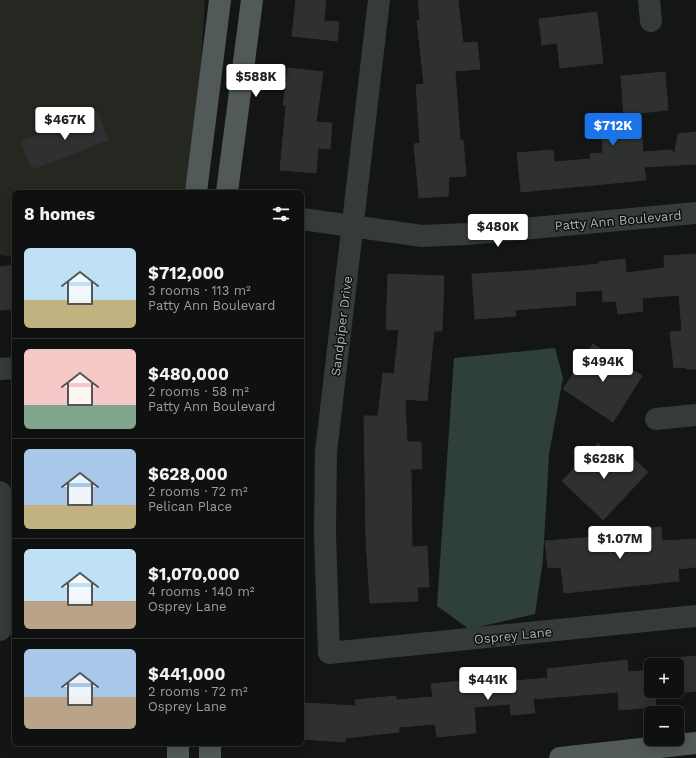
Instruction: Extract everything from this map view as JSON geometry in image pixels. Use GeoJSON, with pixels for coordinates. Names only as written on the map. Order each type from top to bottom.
{"type":"FeatureCollection","features":[{"type":"Feature","properties":{"kind":"main road"},"geometry":{"type":"LineString","coordinates":[[196,190],[220,0]]}},
{"type":"Feature","properties":{"kind":"main road"},"geometry":{"type":"LineString","coordinates":[[228,190],[252,0]]}},
{"type":"Feature","properties":{"kind":"main road"},"geometry":{"type":"LineString","coordinates":[[560,758],[696,743]]}},
{"type":"Feature","properties":{"kind":"main road"},"geometry":{"type":"LineString","coordinates":[[178,746],[178,758]]}},
{"type":"Feature","properties":{"kind":"main road"},"geometry":{"type":"LineString","coordinates":[[210,746],[210,758]]}},
{"type":"Feature","properties":{"kind":"street","name":"Sandpiper Drive"},"geometry":{"type":"LineString","coordinates":[[329,653],[324,534],[326,452],[379,0]]}},
{"type":"Feature","properties":{"kind":"street"},"geometry":{"type":"LineString","coordinates":[[649,0],[651,21]]}},
{"type":"Feature","properties":{"kind":"street","name":"Patty Ann Boulevard"},"geometry":{"type":"LineString","coordinates":[[304,219],[422,236],[467,234],[696,212]]}},
{"type":"Feature","properties":{"kind":"street"},"geometry":{"type":"LineString","coordinates":[[0,369],[12,368]]}},
{"type":"Feature","properties":{"kind":"street"},"geometry":{"type":"LineString","coordinates":[[656,419],[696,415]]}},
{"type":"Feature","properties":{"kind":"street"},"geometry":{"type":"LineString","coordinates":[[0,492],[10,598],[5,626],[0,630]]}},
{"type":"Feature","properties":{"kind":"street","name":"Osprey Lane"},"geometry":{"type":"LineString","coordinates":[[329,653],[696,616]]}},
{"type":"Feature","properties":{"kind":"shaded area"},"geometry":{"type":"Polygon","coordinates":[[[0,0],[205,0],[200,81],[185,190],[12,190],[12,257],[0,255],[0,0]]]}},
{"type":"Feature","properties":{"kind":"shaded area"},"geometry":{"type":"Polygon","coordinates":[[[555,348],[563,378],[549,454],[543,560],[535,614],[469,629],[437,606],[454,358],[555,348]]]}},
{"type":"Feature","properties":{"kind":"building"},"geometry":{"type":"Polygon","coordinates":[[[296,0],[326,0],[324,21],[339,22],[337,41],[292,36],[296,0]]]}},
{"type":"Feature","properties":{"kind":"building"},"geometry":{"type":"Polygon","coordinates":[[[418,0],[458,0],[463,43],[477,42],[480,69],[455,71],[460,140],[463,140],[466,176],[449,177],[448,196],[419,198],[414,144],[420,143],[416,85],[424,84],[417,21],[420,20],[418,0]]]}},
{"type":"Feature","properties":{"kind":"building"},"geometry":{"type":"Polygon","coordinates":[[[597,12],[603,63],[560,68],[557,43],[542,45],[539,19],[597,12]]]}},
{"type":"Feature","properties":{"kind":"building"},"geometry":{"type":"Polygon","coordinates":[[[288,68],[323,72],[316,122],[332,123],[330,149],[318,148],[316,173],[280,170],[286,106],[283,105],[288,68]]]}},
{"type":"Feature","properties":{"kind":"building"},"geometry":{"type":"Polygon","coordinates":[[[665,72],[668,110],[640,113],[643,152],[672,150],[672,152],[675,152],[678,134],[696,132],[696,164],[644,167],[646,180],[521,192],[517,153],[553,150],[554,162],[591,159],[590,154],[603,153],[602,137],[625,135],[621,76],[665,72]]]}},
{"type":"Feature","properties":{"kind":"building"},"geometry":{"type":"Polygon","coordinates":[[[97,112],[108,140],[32,169],[21,142],[97,112]]]}},
{"type":"Feature","properties":{"kind":"building"},"geometry":{"type":"Polygon","coordinates":[[[696,254],[696,369],[686,369],[685,367],[674,368],[670,332],[682,331],[679,295],[642,298],[643,311],[618,314],[616,301],[603,302],[602,290],[575,292],[576,305],[515,310],[516,316],[475,319],[472,274],[526,271],[599,264],[599,262],[625,259],[626,273],[665,268],[664,256],[696,254]]]}},
{"type":"Feature","properties":{"kind":"building"},"geometry":{"type":"Polygon","coordinates":[[[12,265],[12,309],[0,310],[0,267],[12,265]]]}},
{"type":"Feature","properties":{"kind":"building"},"geometry":{"type":"Polygon","coordinates":[[[388,274],[444,276],[442,331],[434,331],[427,401],[405,399],[407,442],[421,442],[422,469],[411,469],[412,547],[427,546],[429,587],[417,587],[418,601],[370,603],[366,540],[364,416],[378,416],[383,373],[394,374],[399,330],[386,329],[388,274]]]}},
{"type":"Feature","properties":{"kind":"building"},"geometry":{"type":"Polygon","coordinates":[[[593,344],[642,376],[613,422],[563,389],[593,344]]]}},
{"type":"Feature","properties":{"kind":"building"},"geometry":{"type":"Polygon","coordinates":[[[598,443],[618,463],[627,453],[648,472],[603,520],[562,481],[598,443]]]}},
{"type":"Feature","properties":{"kind":"building"},"geometry":{"type":"Polygon","coordinates":[[[661,527],[662,541],[696,539],[696,567],[678,569],[679,581],[564,593],[561,567],[548,568],[545,541],[619,535],[616,532],[661,527]]]}},
{"type":"Feature","properties":{"kind":"building"},"geometry":{"type":"Polygon","coordinates":[[[696,656],[696,691],[684,692],[684,658],[675,658],[696,656]]]}},
{"type":"Feature","properties":{"kind":"building"},"geometry":{"type":"Polygon","coordinates":[[[627,660],[628,672],[644,671],[644,698],[655,698],[656,706],[644,706],[644,708],[619,710],[618,692],[533,699],[535,713],[511,715],[510,704],[474,707],[476,733],[437,737],[435,724],[399,727],[399,732],[345,738],[345,742],[304,739],[304,703],[356,706],[355,700],[396,696],[396,700],[433,697],[431,684],[471,680],[472,685],[548,678],[547,669],[627,660]]]}}]}
